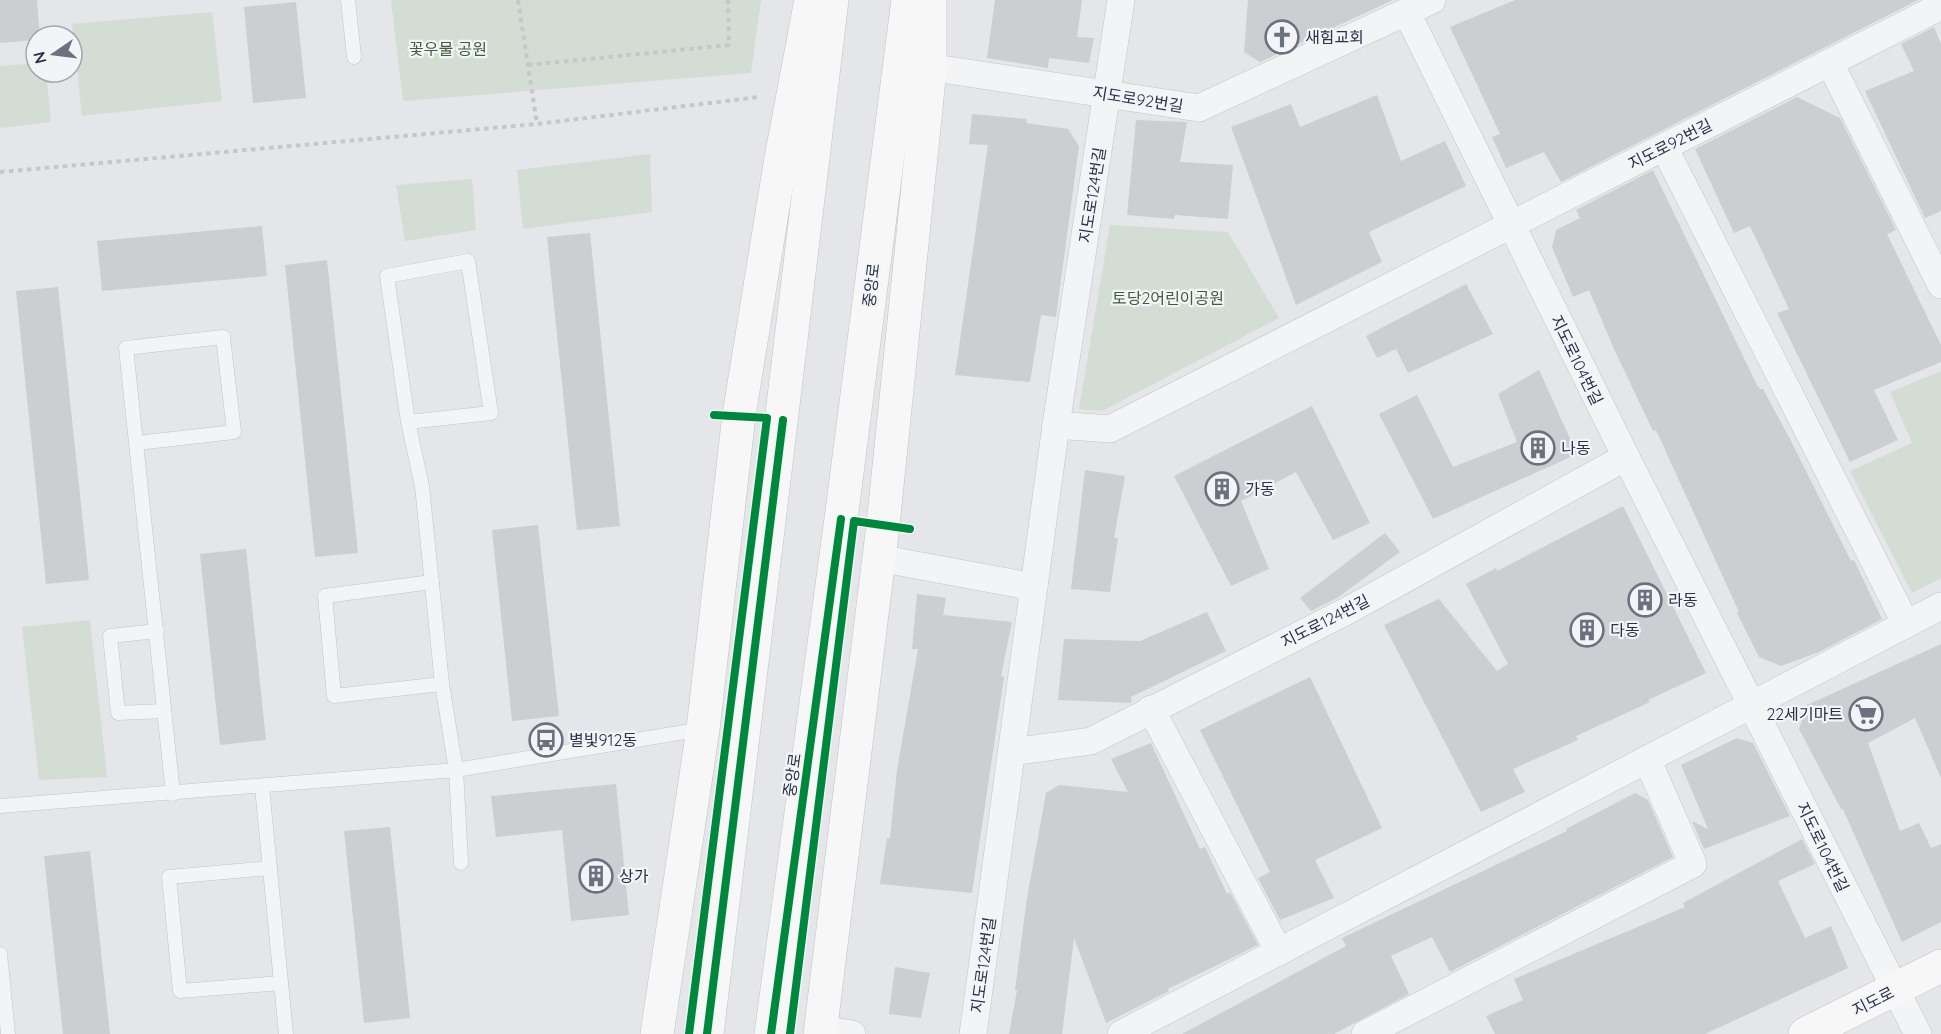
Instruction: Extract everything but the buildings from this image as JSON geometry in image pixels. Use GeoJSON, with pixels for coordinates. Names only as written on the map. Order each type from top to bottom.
{"type":"FeatureCollection","features":[{"type":"Feature","properties":{"kind":"main road"},"geometry":{"type":"LineString","coordinates":[[657,1034],[702,729],[739,416],[781,158],[811,0]]}},
{"type":"Feature","properties":{"kind":"main road"},"geometry":{"type":"LineString","coordinates":[[707,1034],[832,0]]}},
{"type":"Feature","properties":{"kind":"main road","name":"중앙로"},"geometry":{"type":"LineString","coordinates":[[771,1034],[908,0]]}},
{"type":"Feature","properties":{"kind":"main road"},"geometry":{"type":"LineString","coordinates":[[831,1032],[930,69],[930,0]]}},
{"type":"Feature","properties":{"kind":"main road","name":"지도로"},"geometry":{"type":"LineString","coordinates":[[1805,1034],[1941,966]]}},
{"type":"Feature","properties":{"kind":"street","name":"지도로124번길"},"geometry":{"type":"LineString","coordinates":[[973,1034],[1056,425],[1121,0]]}},
{"type":"Feature","properties":{"kind":"street","name":"지도로92번길"},"geometry":{"type":"LineString","coordinates":[[930,69],[1199,108],[1432,0]]}},
{"type":"Feature","properties":{"kind":"street","name":"지도로92번길"},"geometry":{"type":"LineString","coordinates":[[1510,224],[1941,6]]}},
{"type":"Feature","properties":{"kind":"street","name":"지도로104번길"},"geometry":{"type":"LineString","coordinates":[[1407,13],[1626,457],[1918,1034]]}},
{"type":"Feature","properties":{"kind":"street"},"geometry":{"type":"LineString","coordinates":[[1830,63],[1941,285]]}},
{"type":"Feature","properties":{"kind":"street"},"geometry":{"type":"LineString","coordinates":[[1664,147],[1906,624]]}},
{"type":"Feature","properties":{"kind":"street"},"geometry":{"type":"LineString","coordinates":[[1056,425],[1110,429],[1510,224]]}},
{"type":"Feature","properties":{"kind":"street","name":"지도로124번길"},"geometry":{"type":"LineString","coordinates":[[1012,752],[1091,741],[1345,612],[1626,457]]}},
{"type":"Feature","properties":{"kind":"street"},"geometry":{"type":"LineString","coordinates":[[878,558],[1034,587]]}},
{"type":"Feature","properties":{"kind":"street"},"geometry":{"type":"LineString","coordinates":[[1121,1034],[1941,606]]}},
{"type":"Feature","properties":{"kind":"street"},"geometry":{"type":"LineString","coordinates":[[1151,709],[1279,952]]}},
{"type":"Feature","properties":{"kind":"street"},"geometry":{"type":"LineString","coordinates":[[1365,1034],[1693,864],[1647,759]]}},
{"type":"Feature","properties":{"kind":"lane"},"geometry":{"type":"LineString","coordinates":[[348,0],[354,57]]}},
{"type":"Feature","properties":{"kind":"lane"},"geometry":{"type":"LineString","coordinates":[[408,422],[491,413],[468,261],[387,276],[408,422],[422,486],[442,684],[456,770],[461,863]]}},
{"type":"Feature","properties":{"kind":"lane"},"geometry":{"type":"LineString","coordinates":[[137,443],[234,432],[224,337],[126,348],[173,794]]}},
{"type":"Feature","properties":{"kind":"lane"},"geometry":{"type":"LineString","coordinates":[[432,582],[325,596],[334,696],[442,684]]}},
{"type":"Feature","properties":{"kind":"lane"},"geometry":{"type":"LineString","coordinates":[[156,631],[110,636],[111,647],[118,713],[164,711]]}},
{"type":"Feature","properties":{"kind":"lane"},"geometry":{"type":"LineString","coordinates":[[0,806],[456,770],[702,729]]}},
{"type":"Feature","properties":{"kind":"lane"},"geometry":{"type":"LineString","coordinates":[[262,787],[286,1034]]}},
{"type":"Feature","properties":{"kind":"lane"},"geometry":{"type":"LineString","coordinates":[[270,868],[169,877],[180,991],[281,983]]}},
{"type":"Feature","properties":{"kind":"lane"},"geometry":{"type":"LineString","coordinates":[[0,954],[8,1034]]}},
{"type":"Feature","properties":{"kind":"path"},"geometry":{"type":"LineString","coordinates":[[519,0],[537,124]]}},
{"type":"Feature","properties":{"kind":"path"},"geometry":{"type":"LineString","coordinates":[[528,64],[729,45],[728,0]]}},
{"type":"Feature","properties":{"kind":"path"},"geometry":{"type":"LineString","coordinates":[[0,172],[537,124],[759,97]]}},
{"type":"Feature","properties":{"kind":"green space","name":"꽃우물 공원"},"geometry":{"type":"Polygon","coordinates":[[[391,0],[761,0],[751,73],[403,101],[391,0]]]}},
{"type":"Feature","properties":{"kind":"green space"},"geometry":{"type":"Polygon","coordinates":[[[212,12],[222,101],[82,116],[79,84],[84,84],[84,24],[72,24],[212,12]]]}},
{"type":"Feature","properties":{"kind":"green space"},"geometry":{"type":"Polygon","coordinates":[[[24,64],[24,84],[47,84],[51,122],[0,128],[0,66],[24,64]]]}},
{"type":"Feature","properties":{"kind":"green space"},"geometry":{"type":"Polygon","coordinates":[[[650,154],[652,212],[523,229],[517,170],[650,154]]]}},
{"type":"Feature","properties":{"kind":"green space"},"geometry":{"type":"Polygon","coordinates":[[[472,179],[476,230],[405,241],[396,185],[472,179]]]}},
{"type":"Feature","properties":{"kind":"green space","name":"토당2어린이공원"},"geometry":{"type":"Polygon","coordinates":[[[1110,225],[1228,232],[1279,318],[1102,411],[1079,409],[1110,225]]]}},
{"type":"Feature","properties":{"kind":"green space"},"geometry":{"type":"Polygon","coordinates":[[[1941,371],[1941,578],[1912,593],[1850,471],[1912,443],[1890,392],[1941,371]]]}},
{"type":"Feature","properties":{"kind":"green space"},"geometry":{"type":"Polygon","coordinates":[[[90,620],[107,777],[39,780],[22,627],[90,620]]]}},
{"type":"Feature","properties":{"kind":"cycle path"},"geometry":{"type":"LineString","coordinates":[[689,1034],[767,418],[714,415]]}},
{"type":"Feature","properties":{"kind":"cycle path"},"geometry":{"type":"LineString","coordinates":[[707,1034],[783,420]]}},
{"type":"Feature","properties":{"kind":"cycle path"},"geometry":{"type":"LineString","coordinates":[[771,1034],[841,519]]}},
{"type":"Feature","properties":{"kind":"cycle path"},"geometry":{"type":"LineString","coordinates":[[790,1034],[854,521],[910,529]]}},
{"type":"Feature","properties":{"kind":"place","name":"새힘교회"},"geometry":{"type":"Point","coordinates":[1282,37]}},
{"type":"Feature","properties":{"kind":"place","name":"나동"},"geometry":{"type":"Point","coordinates":[1538,448]}},
{"type":"Feature","properties":{"kind":"place","name":"가동"},"geometry":{"type":"Point","coordinates":[1222,489]}},
{"type":"Feature","properties":{"kind":"place","name":"라동"},"geometry":{"type":"Point","coordinates":[1645,600]}},
{"type":"Feature","properties":{"kind":"place","name":"다동"},"geometry":{"type":"Point","coordinates":[1587,630]}},
{"type":"Feature","properties":{"kind":"place","name":"22세기마트"},"geometry":{"type":"Point","coordinates":[1866,714]}},
{"type":"Feature","properties":{"kind":"place","name":"별빛912동"},"geometry":{"type":"Point","coordinates":[546,740]}},
{"type":"Feature","properties":{"kind":"place","name":"상가"},"geometry":{"type":"Point","coordinates":[596,876]}}]}
